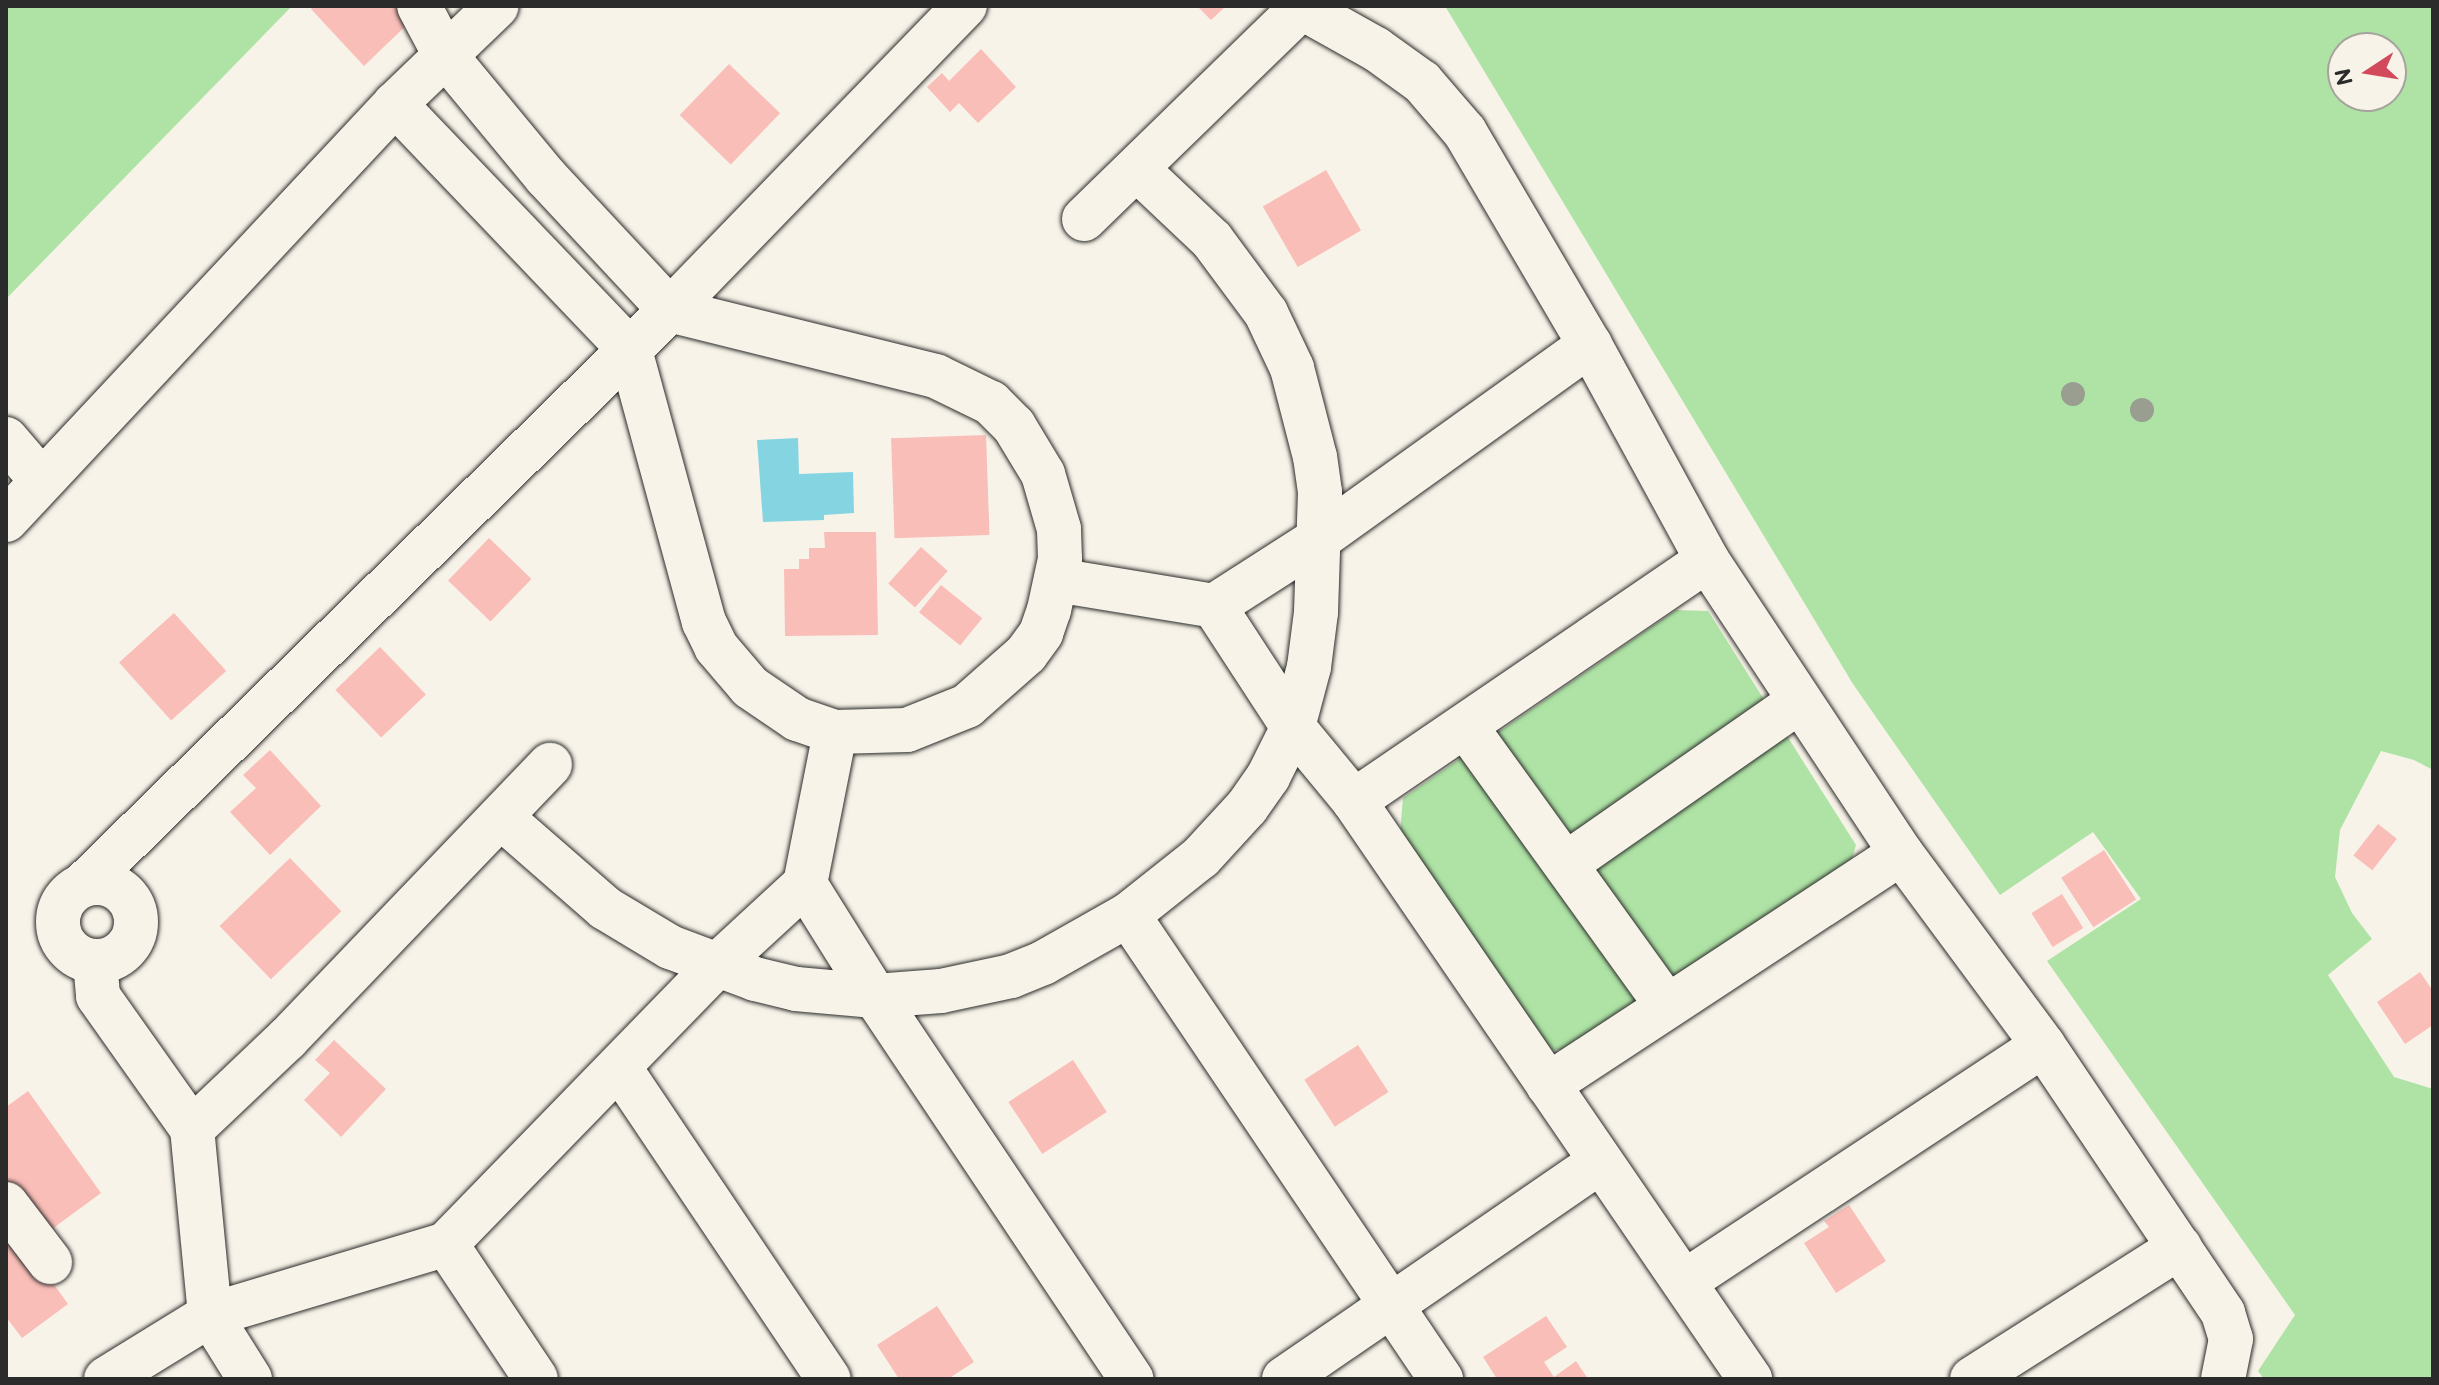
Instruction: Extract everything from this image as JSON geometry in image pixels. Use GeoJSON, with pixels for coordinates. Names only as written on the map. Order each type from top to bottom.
{"type":"FeatureCollection","features":[{"type":"Feature","properties":{"kind":"street"},"geometry":{"type":"LineString","coordinates":[[395,104],[630,350],[694,588],[716,647],[734,672],[772,704],[797,719],[835,732],[907,730],[967,706],[995,685],[1041,633],[1056,580],[1059,529],[1048,487],[1031,449],[991,403],[936,376],[670,310],[578,211],[445,55],[419,6]]}},
{"type":"Feature","properties":{"kind":"street"},"geometry":{"type":"LineString","coordinates":[[6,520],[395,104],[497,6]]}},
{"type":"Feature","properties":{"kind":"street"},"geometry":{"type":"LineString","coordinates":[[84,884],[109,884],[129,899],[135,910],[134,935],[128,946],[108,960],[80,957],[68,948],[60,935],[58,919],[62,905],[630,350],[965,6]]}},
{"type":"Feature","properties":{"kind":"street"},"geometry":{"type":"LineString","coordinates":[[1084,219],[1138,170],[1300,7],[1376,49],[1422,82],[1465,132],[1590,345],[1707,560],[1901,853],[2043,1045],[2223,1313],[2231,1339],[2223,1379]]}},
{"type":"Feature","properties":{"kind":"street"},"geometry":{"type":"LineString","coordinates":[[502,818],[605,908],[670,947],[715,967],[796,989],[875,996],[941,991],[1011,976],[1066,953],[1128,915],[1173,882],[1232,825],[1268,777],[1293,727],[1309,667],[1320,538],[1315,457],[1292,368],[1266,313],[1212,240],[1138,170]]}},
{"type":"Feature","properties":{"kind":"street"},"geometry":{"type":"LineString","coordinates":[[536,252],[578,211]]}},
{"type":"Feature","properties":{"kind":"street"},"geometry":{"type":"LineString","coordinates":[[1056,580],[1214,606],[1320,538],[1590,345]]}},
{"type":"Feature","properties":{"kind":"street"},"geometry":{"type":"LineString","coordinates":[[6,439],[42,481]]}},
{"type":"Feature","properties":{"kind":"street"},"geometry":{"type":"LineString","coordinates":[[1354,801],[1707,560]]}},
{"type":"Feature","properties":{"kind":"street"},"geometry":{"type":"LineString","coordinates":[[1214,606],[1293,727],[1354,801],[1598,1163],[1750,1379]]}},
{"type":"Feature","properties":{"kind":"street"},"geometry":{"type":"LineString","coordinates":[[1566,864],[1800,701]]}},
{"type":"Feature","properties":{"kind":"street"},"geometry":{"type":"LineString","coordinates":[[1466,727],[1667,1006]]}},
{"type":"Feature","properties":{"kind":"street"},"geometry":{"type":"LineString","coordinates":[[106,1379],[210,1315],[446,1244],[715,967],[805,884],[835,732]]}},
{"type":"Feature","properties":{"kind":"street"},"geometry":{"type":"LineString","coordinates":[[192,1129],[287,1039],[550,765]]}},
{"type":"Feature","properties":{"kind":"street"},"geometry":{"type":"LineString","coordinates":[[1548,1085],[1901,853]]}},
{"type":"Feature","properties":{"kind":"street"},"geometry":{"type":"LineString","coordinates":[[805,884],[875,996],[1131,1379]]}},
{"type":"Feature","properties":{"kind":"street"},"geometry":{"type":"LineString","coordinates":[[1128,915],[1441,1379]]}},
{"type":"Feature","properties":{"kind":"street"},"geometry":{"type":"LineString","coordinates":[[95,961],[98,996],[192,1129],[210,1315],[250,1379]]}},
{"type":"Feature","properties":{"kind":"street"},"geometry":{"type":"LineString","coordinates":[[1684,1282],[2043,1045]]}},
{"type":"Feature","properties":{"kind":"street"},"geometry":{"type":"LineString","coordinates":[[619,1067],[829,1379]]}},
{"type":"Feature","properties":{"kind":"street"},"geometry":{"type":"LineString","coordinates":[[1284,1379],[1598,1163]]}},
{"type":"Feature","properties":{"kind":"street"},"geometry":{"type":"LineString","coordinates":[[6,1204],[50,1262]]}},
{"type":"Feature","properties":{"kind":"street"},"geometry":{"type":"LineString","coordinates":[[446,1244],[536,1379]]}},
{"type":"Feature","properties":{"kind":"street"},"geometry":{"type":"LineString","coordinates":[[1972,1379],[2180,1247]]}},
{"type":"Feature","properties":{"kind":"green space"},"geometry":{"type":"Polygon","coordinates":[[[6,6],[292,6],[6,299],[6,6]]]}},
{"type":"Feature","properties":{"kind":"green space"},"geometry":{"type":"Polygon","coordinates":[[[1445,6],[2433,6],[2433,770],[2414,760],[2381,751],[2340,830],[2335,877],[2352,913],[2372,939],[2328,975],[2394,1077],[2433,1089],[2433,1379],[2264,1379],[2258,1371],[2295,1315],[2047,961],[2141,899],[2093,832],[2000,895],[1853,684],[1445,6]]]}},
{"type":"Feature","properties":{"kind":"green space"},"geometry":{"type":"Polygon","coordinates":[[[1676,610],[1708,611],[1856,845],[1849,869],[1582,1048],[1551,1050],[1400,833],[1403,798],[1676,610]]]}},
{"type":"Feature","properties":{"kind":"water"},"geometry":{"type":"Polygon","coordinates":[[[798,438],[799,474],[853,472],[854,513],[824,515],[824,520],[763,522],[757,440],[798,438]]]}},
{"type":"Feature","properties":{"kind":"building"},"geometry":{"type":"Polygon","coordinates":[[[313,6],[404,6],[415,17],[364,66],[311,9],[313,6]]]}},
{"type":"Feature","properties":{"kind":"building"},"geometry":{"type":"Polygon","coordinates":[[[1197,6],[1226,6],[1211,20],[1197,6]]]}},
{"type":"Feature","properties":{"kind":"building"},"geometry":{"type":"Polygon","coordinates":[[[981,49],[1016,87],[978,123],[959,103],[950,112],[927,87],[942,73],[949,81],[981,49]]]}},
{"type":"Feature","properties":{"kind":"building"},"geometry":{"type":"Polygon","coordinates":[[[729,64],[780,113],[731,164],[680,115],[729,64]]]}},
{"type":"Feature","properties":{"kind":"building"},"geometry":{"type":"Polygon","coordinates":[[[1326,170],[1361,231],[1298,267],[1263,206],[1326,170]]]}},
{"type":"Feature","properties":{"kind":"building"},"geometry":{"type":"Polygon","coordinates":[[[986,435],[989,535],[895,538],[891,438],[986,435]]]}},
{"type":"Feature","properties":{"kind":"building"},"geometry":{"type":"Polygon","coordinates":[[[824,532],[876,532],[878,635],[785,636],[784,569],[799,569],[799,559],[809,559],[809,548],[825,548],[824,532]]]}},
{"type":"Feature","properties":{"kind":"building"},"geometry":{"type":"Polygon","coordinates":[[[489,538],[531,579],[490,621],[448,580],[489,538]]]}},
{"type":"Feature","properties":{"kind":"building"},"geometry":{"type":"Polygon","coordinates":[[[921,547],[948,571],[915,608],[888,583],[921,547]]]}},
{"type":"Feature","properties":{"kind":"building"},"geometry":{"type":"Polygon","coordinates":[[[941,585],[982,618],[960,646],[919,612],[941,585]]]}},
{"type":"Feature","properties":{"kind":"building"},"geometry":{"type":"Polygon","coordinates":[[[174,613],[226,671],[171,720],[119,663],[174,613]]]}},
{"type":"Feature","properties":{"kind":"building"},"geometry":{"type":"Polygon","coordinates":[[[380,647],[426,694],[381,738],[335,690],[380,647]]]}},
{"type":"Feature","properties":{"kind":"building"},"geometry":{"type":"Polygon","coordinates":[[[270,750],[321,806],[270,855],[230,812],[256,788],[243,775],[270,750]]]}},
{"type":"Feature","properties":{"kind":"building"},"geometry":{"type":"Polygon","coordinates":[[[2378,824],[2397,839],[2372,870],[2353,856],[2378,824]]]}},
{"type":"Feature","properties":{"kind":"building"},"geometry":{"type":"Polygon","coordinates":[[[2104,850],[2136,899],[2093,927],[2061,878],[2104,850]]]}},
{"type":"Feature","properties":{"kind":"building"},"geometry":{"type":"Polygon","coordinates":[[[290,858],[341,911],[271,979],[220,926],[290,858]]]}},
{"type":"Feature","properties":{"kind":"building"},"geometry":{"type":"Polygon","coordinates":[[[2062,894],[2083,928],[2053,947],[2031,913],[2062,894]]]}},
{"type":"Feature","properties":{"kind":"building"},"geometry":{"type":"Polygon","coordinates":[[[2420,972],[2433,991],[2433,1025],[2405,1044],[2377,1002],[2420,972]]]}},
{"type":"Feature","properties":{"kind":"building"},"geometry":{"type":"Polygon","coordinates":[[[334,1040],[386,1089],[341,1137],[304,1100],[330,1073],[315,1060],[334,1040]]]}},
{"type":"Feature","properties":{"kind":"building"},"geometry":{"type":"Polygon","coordinates":[[[1358,1045],[1388,1092],[1335,1127],[1304,1080],[1358,1045]]]}},
{"type":"Feature","properties":{"kind":"building"},"geometry":{"type":"Polygon","coordinates":[[[1073,1060],[1107,1112],[1042,1154],[1008,1102],[1073,1060]]]}},
{"type":"Feature","properties":{"kind":"building"},"geometry":{"type":"Polygon","coordinates":[[[28,1091],[101,1193],[41,1237],[6,1189],[6,1107],[28,1091]]]}},
{"type":"Feature","properties":{"kind":"building"},"geometry":{"type":"Polygon","coordinates":[[[1849,1205],[1886,1261],[1836,1293],[1804,1243],[1829,1227],[1824,1221],[1849,1205]]]}},
{"type":"Feature","properties":{"kind":"building"},"geometry":{"type":"Polygon","coordinates":[[[6,1217],[68,1304],[22,1338],[6,1317],[6,1217]]]}},
{"type":"Feature","properties":{"kind":"building"},"geometry":{"type":"Polygon","coordinates":[[[937,1306],[974,1362],[948,1379],[899,1379],[877,1345],[937,1306]]]}},
{"type":"Feature","properties":{"kind":"building"},"geometry":{"type":"Polygon","coordinates":[[[1546,1316],[1567,1347],[1544,1362],[1554,1377],[1576,1361],[1588,1379],[1497,1379],[1483,1357],[1546,1316]]]}}]}
